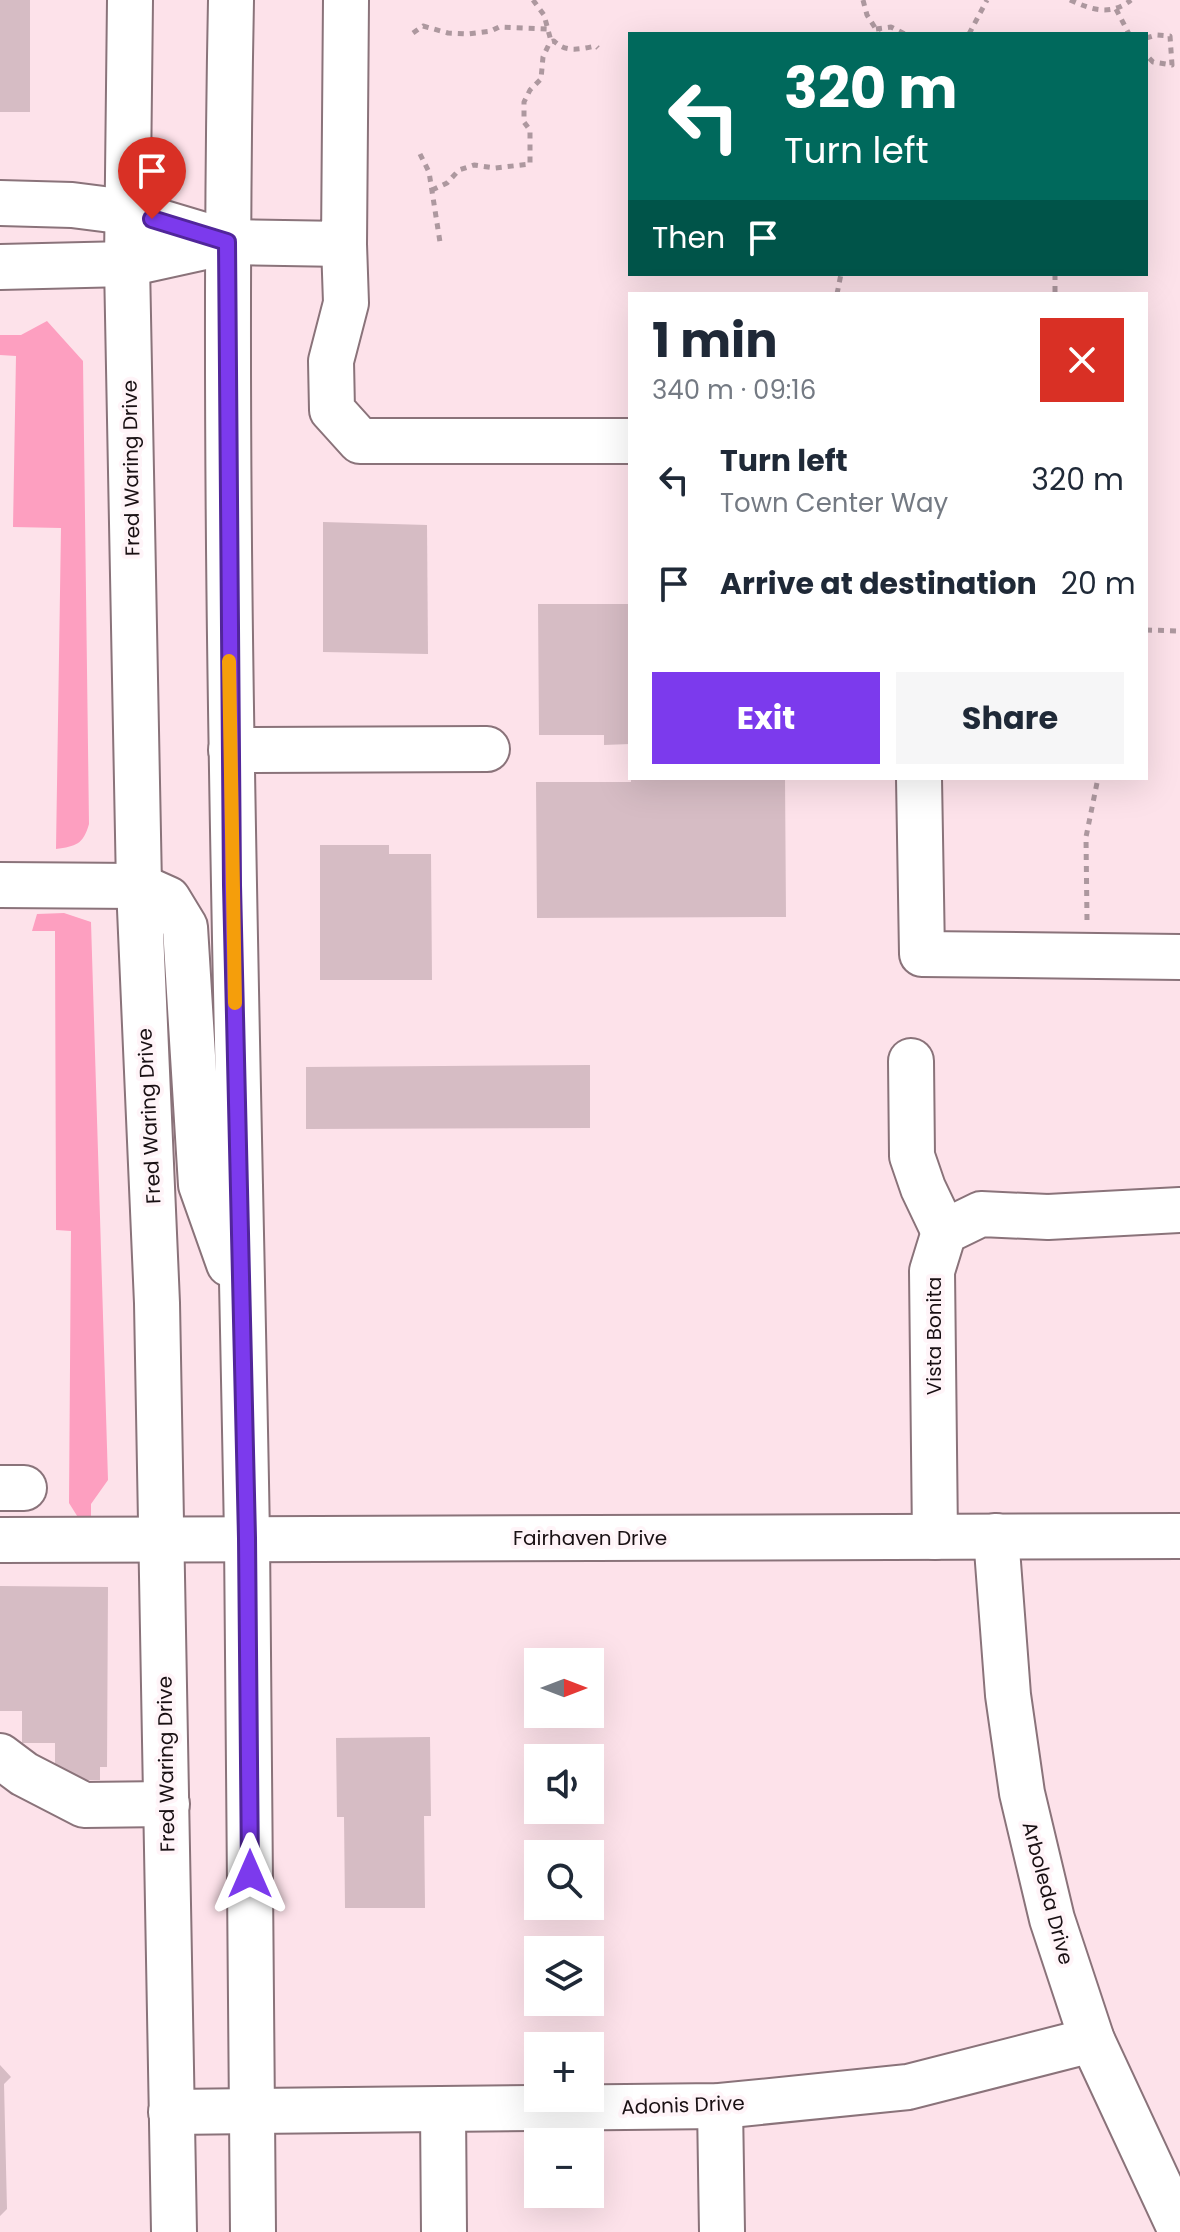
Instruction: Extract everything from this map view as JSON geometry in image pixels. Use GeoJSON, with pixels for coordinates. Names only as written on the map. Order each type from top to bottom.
{"type":"FeatureCollection","features":[{"type":"Feature","properties":{"kind":"main road","name":"Fred Waring Drive"},"geometry":{"type":"LineString","coordinates":[[130,0],[127,264],[139,886],[157,1303],[174,2232]]}},
{"type":"Feature","properties":{"kind":"main road"},"geometry":{"type":"LineString","coordinates":[[231,0],[227,242],[231,750],[247,1538],[253,2232]]}},
{"type":"Feature","properties":{"kind":"main road"},"geometry":{"type":"LineString","coordinates":[[346,0],[346,303],[331,361],[332,410],[360,441],[628,441]]}},
{"type":"Feature","properties":{"kind":"main road"},"geometry":{"type":"LineString","coordinates":[[0,203],[72,205],[127,212],[227,242]]}},
{"type":"Feature","properties":{"kind":"main road"},"geometry":{"type":"LineString","coordinates":[[0,267],[127,264],[227,242],[344,244]]}},
{"type":"Feature","properties":{"kind":"main road"},"geometry":{"type":"LineString","coordinates":[[231,750],[487,749]]}},
{"type":"Feature","properties":{"kind":"main road"},"geometry":{"type":"LineString","coordinates":[[919,780],[922,954],[1180,957]]}},
{"type":"Feature","properties":{"kind":"main road"},"geometry":{"type":"LineString","coordinates":[[0,885],[139,886],[168,899],[185,927],[201,1185],[241,1300]]}},
{"type":"Feature","properties":{"kind":"main road"},"geometry":{"type":"LineString","coordinates":[[911,1061],[912,1156],[944,1232],[981,1214],[1048,1217],[1180,1210]]}},
{"type":"Feature","properties":{"kind":"main road","name":"Vista Bonita"},"geometry":{"type":"LineString","coordinates":[[935,1537],[932,1271],[944,1232]]}},
{"type":"Feature","properties":{"kind":"main road","name":"Arboleda Drive"},"geometry":{"type":"LineString","coordinates":[[996,1536],[1008,1695],[1022,1793],[1052,1919],[1092,2040],[1180,2229]]}},
{"type":"Feature","properties":{"kind":"main road","name":"Fairhaven Drive"},"geometry":{"type":"LineString","coordinates":[[0,1540],[1180,1536]]}},
{"type":"Feature","properties":{"kind":"main road"},"geometry":{"type":"LineString","coordinates":[[0,1756],[24,1774],[84,1805],[167,1804]]}},
{"type":"Feature","properties":{"kind":"main road","name":"Adonis Drive"},"geometry":{"type":"LineString","coordinates":[[171,2112],[720,2106],[908,2087],[1092,2040]]}},
{"type":"Feature","properties":{"kind":"main road"},"geometry":{"type":"LineString","coordinates":[[720,2106],[722,2232]]}},
{"type":"Feature","properties":{"kind":"main road"},"geometry":{"type":"LineString","coordinates":[[443,2109],[444,2232]]}},
{"type":"Feature","properties":{"kind":"path"},"geometry":{"type":"LineString","coordinates":[[432,190],[447,183],[459,170],[474,165],[495,168],[530,164],[530,130],[524,122],[524,102],[541,79],[543,57],[551,41],[544,15],[533,0]]}},
{"type":"Feature","properties":{"kind":"path"},"geometry":{"type":"LineString","coordinates":[[863,0],[867,15],[878,32],[891,27],[901,32]]}},
{"type":"Feature","properties":{"kind":"path"},"geometry":{"type":"LineString","coordinates":[[970,32],[987,0]]}},
{"type":"Feature","properties":{"kind":"path"},"geometry":{"type":"LineString","coordinates":[[1070,0],[1101,12],[1116,9],[1131,0]]}},
{"type":"Feature","properties":{"kind":"path"},"geometry":{"type":"LineString","coordinates":[[1116,9],[1128,32]]}},
{"type":"Feature","properties":{"kind":"path"},"geometry":{"type":"LineString","coordinates":[[413,33],[423,26],[448,33],[467,34],[499,27],[547,29]]}},
{"type":"Feature","properties":{"kind":"path"},"geometry":{"type":"LineString","coordinates":[[1148,38],[1165,34],[1175,40],[1172,65],[1153,62],[1148,57]]}},
{"type":"Feature","properties":{"kind":"path"},"geometry":{"type":"LineString","coordinates":[[551,41],[568,49],[598,48]]}},
{"type":"Feature","properties":{"kind":"path"},"geometry":{"type":"LineString","coordinates":[[420,154],[429,172],[440,242]]}},
{"type":"Feature","properties":{"kind":"path"},"geometry":{"type":"LineString","coordinates":[[1148,630],[1180,631]]}},
{"type":"Feature","properties":{"kind":"path"},"geometry":{"type":"LineString","coordinates":[[1088,956],[1086,837],[1098,780]]}},
{"type":"Feature","properties":{"kind":"shaded area"},"geometry":{"type":"Polygon","coordinates":[[[47,321],[83,361],[89,824],[78,843],[56,849],[61,528],[13,527],[16,356],[0,355],[0,335],[21,335],[47,321]]]}},
{"type":"Feature","properties":{"kind":"shaded area"},"geometry":{"type":"Polygon","coordinates":[[[64,913],[91,922],[108,1480],[91,1504],[91,1519],[79,1519],[69,1503],[71,1231],[56,1230],[55,931],[32,931],[37,914],[64,913]]]}},
{"type":"Feature","properties":{"kind":"building"},"geometry":{"type":"Polygon","coordinates":[[[0,0],[30,0],[30,112],[0,112],[0,0]]]}},
{"type":"Feature","properties":{"kind":"building"},"geometry":{"type":"Polygon","coordinates":[[[323,522],[427,525],[428,654],[323,652],[323,522]]]}},
{"type":"Feature","properties":{"kind":"building"},"geometry":{"type":"Polygon","coordinates":[[[538,604],[628,604],[628,744],[604,745],[604,735],[539,735],[538,604]]]}},
{"type":"Feature","properties":{"kind":"building"},"geometry":{"type":"Polygon","coordinates":[[[785,780],[786,917],[537,918],[536,782],[785,780]]]}},
{"type":"Feature","properties":{"kind":"building"},"geometry":{"type":"Polygon","coordinates":[[[320,845],[389,845],[389,854],[431,854],[432,980],[320,980],[320,845]]]}},
{"type":"Feature","properties":{"kind":"building"},"geometry":{"type":"Polygon","coordinates":[[[590,1065],[590,1128],[306,1129],[306,1067],[590,1065]]]}},
{"type":"Feature","properties":{"kind":"building"},"geometry":{"type":"Polygon","coordinates":[[[0,1586],[108,1587],[107,1767],[100,1767],[100,1780],[55,1780],[55,1743],[22,1743],[22,1711],[0,1711],[0,1586]]]}},
{"type":"Feature","properties":{"kind":"building"},"geometry":{"type":"Polygon","coordinates":[[[430,1737],[431,1816],[424,1816],[425,1908],[345,1908],[344,1817],[337,1817],[336,1738],[430,1737]]]}},
{"type":"Feature","properties":{"kind":"building"},"geometry":{"type":"Polygon","coordinates":[[[0,2065],[11,2077],[4,2084],[7,2209],[0,2216],[0,2065]]]}},
{"type":"Feature","properties":{"kind":"slow traffic"},"geometry":{"type":"LineString","coordinates":[[229,661],[235,1003]]}},
{"type":"Feature","properties":{"kind":"route"},"geometry":{"type":"LineString","coordinates":[[152,219],[227,242],[232,885],[247,1538],[250,1874]]}}]}
